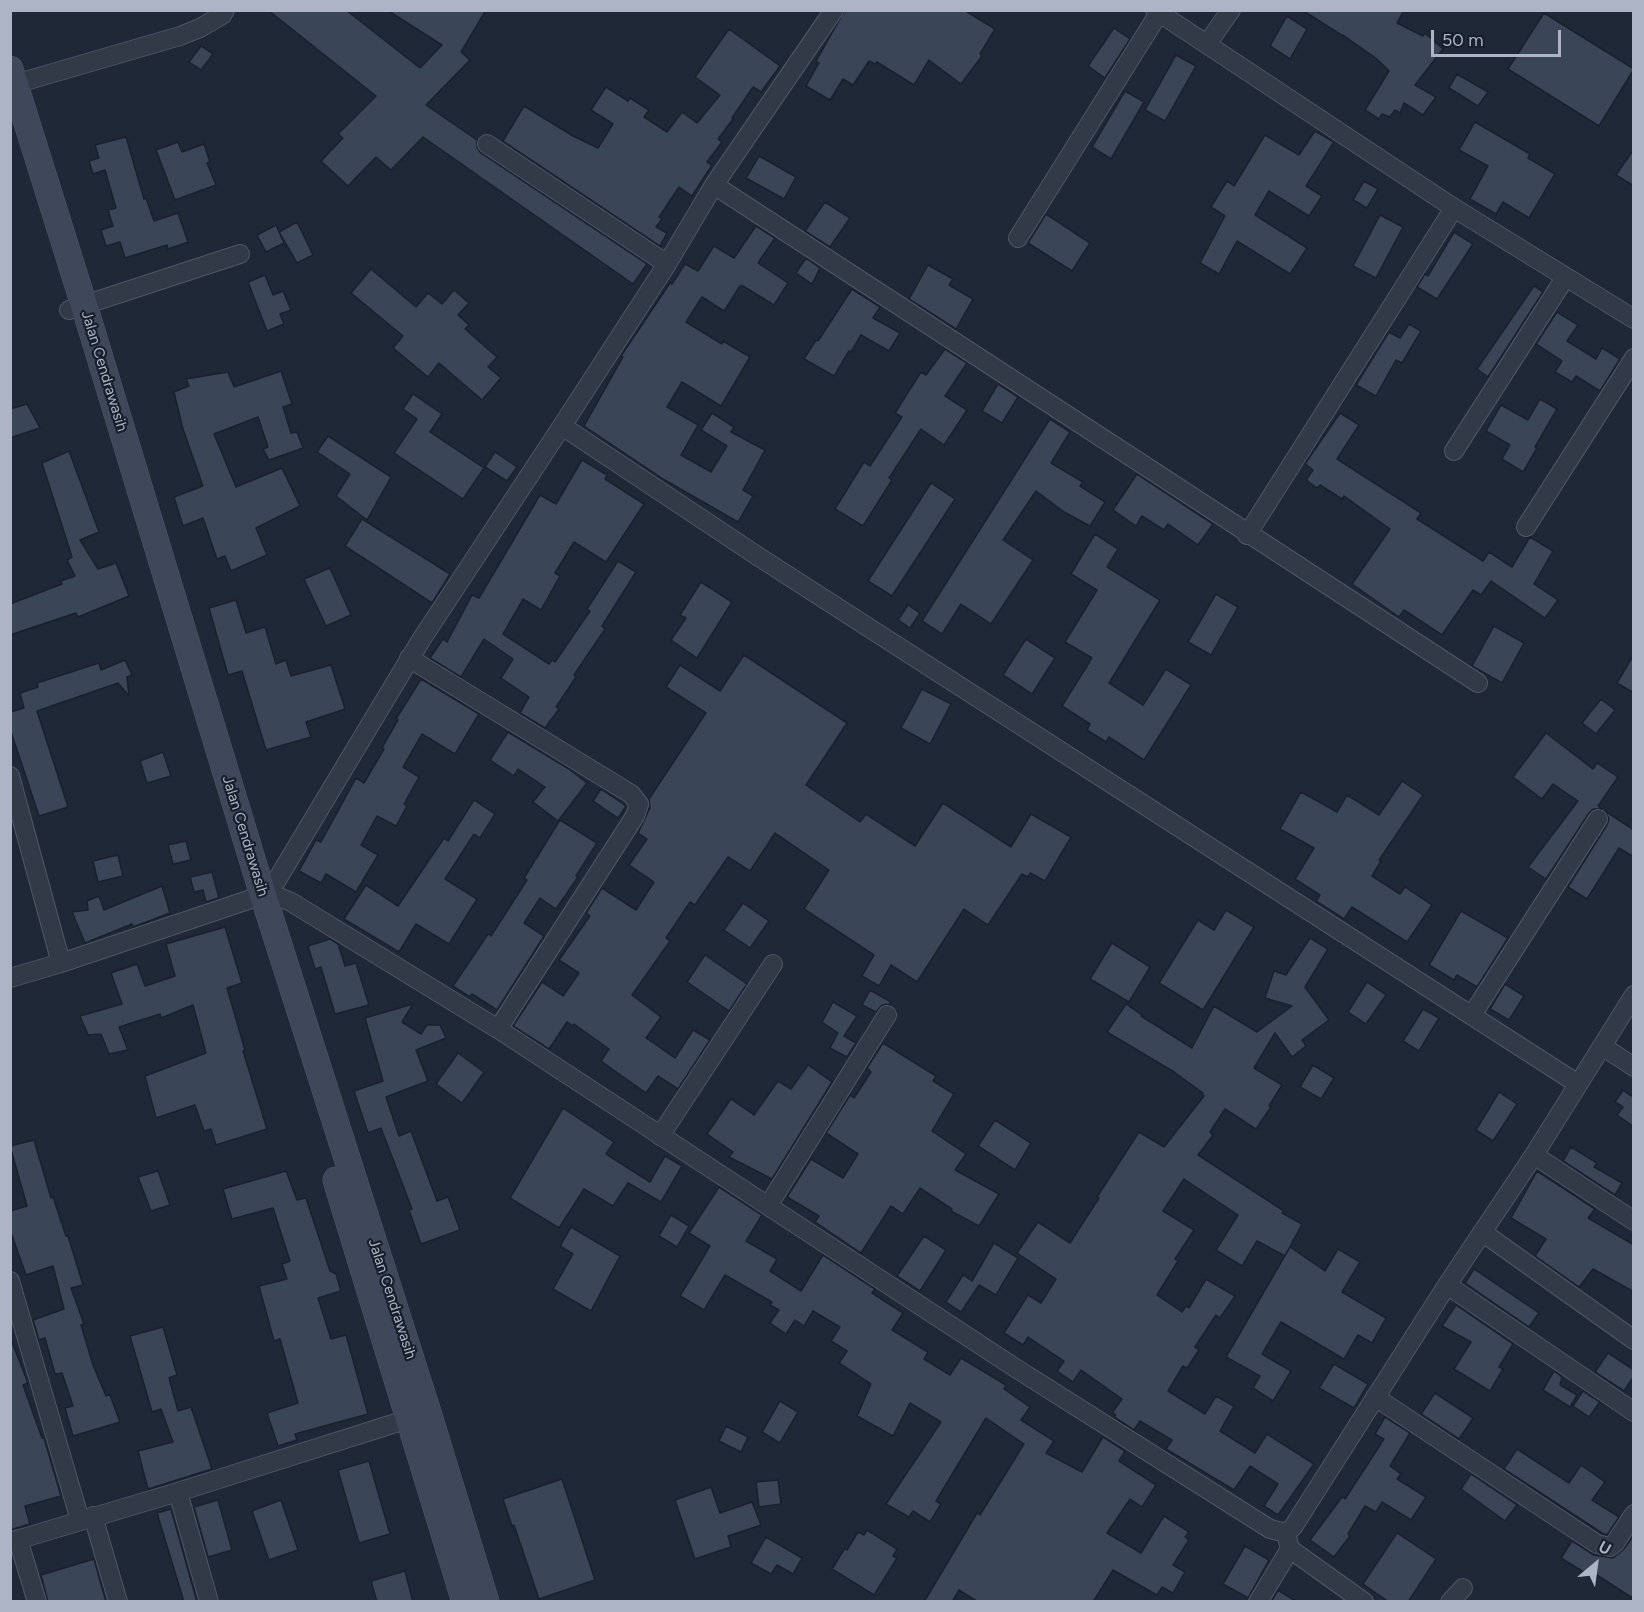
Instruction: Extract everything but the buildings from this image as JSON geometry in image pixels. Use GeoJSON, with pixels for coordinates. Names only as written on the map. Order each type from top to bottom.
{"type":"FeatureCollection","features":[{"type":"Feature","properties":{"kind":"main road","name":"Jalan Cendrawasih"},"geometry":{"type":"LineString","coordinates":[[13,76],[76,307],[261,896],[418,1415],[465,1602]]}},
{"type":"Feature","properties":{"kind":"main road","name":"Jalan Cendrawasih"},"geometry":{"type":"LineString","coordinates":[[10,123],[76,307]]}},
{"type":"Feature","properties":{"kind":"main road","name":"Jalan Cendrawasih"},"geometry":{"type":"LineString","coordinates":[[418,1415],[486,1602]]}},
{"type":"Feature","properties":{"kind":"street"},"geometry":{"type":"LineString","coordinates":[[261,896],[409,658],[667,264],[714,185],[834,10]]}},
{"type":"Feature","properties":{"kind":"street"},"geometry":{"type":"LineString","coordinates":[[1208,44],[1231,10]]}},
{"type":"Feature","properties":{"kind":"street"},"geometry":{"type":"LineString","coordinates":[[13,76],[161,42],[200,28],[221,12]]}},
{"type":"Feature","properties":{"kind":"street"},"geometry":{"type":"LineString","coordinates":[[1018,238],[1157,12],[1454,208],[1634,319]]}},
{"type":"Feature","properties":{"kind":"street"},"geometry":{"type":"LineString","coordinates":[[488,144],[667,264]]}},
{"type":"Feature","properties":{"kind":"street"},"geometry":{"type":"LineString","coordinates":[[714,185],[1247,535],[1478,683]]}},
{"type":"Feature","properties":{"kind":"street"},"geometry":{"type":"LineString","coordinates":[[1247,535],[1454,208]]}},
{"type":"Feature","properties":{"kind":"street"},"geometry":{"type":"LineString","coordinates":[[76,307],[240,254]]}},
{"type":"Feature","properties":{"kind":"street"},"geometry":{"type":"LineString","coordinates":[[1454,451],[1565,278]]}},
{"type":"Feature","properties":{"kind":"street"},"geometry":{"type":"LineString","coordinates":[[1526,527],[1634,358]]}},
{"type":"Feature","properties":{"kind":"street"},"geometry":{"type":"LineString","coordinates":[[562,426],[749,551],[1578,1084]]}},
{"type":"Feature","properties":{"kind":"street"},"geometry":{"type":"LineString","coordinates":[[409,658],[631,794],[639,804],[635,816],[498,1029]]}},
{"type":"Feature","properties":{"kind":"street"},"geometry":{"type":"LineString","coordinates":[[10,776],[61,963]]}},
{"type":"Feature","properties":{"kind":"street"},"geometry":{"type":"LineString","coordinates":[[1472,1015],[1598,819]]}},
{"type":"Feature","properties":{"kind":"street"},"geometry":{"type":"LineString","coordinates":[[10,978],[261,896],[312,913],[498,1029],[968,1338],[1260,1523],[1278,1532],[1358,1600]]}},
{"type":"Feature","properties":{"kind":"street"},"geometry":{"type":"LineString","coordinates":[[660,1136],[773,964]]}},
{"type":"Feature","properties":{"kind":"street"},"geometry":{"type":"LineString","coordinates":[[1258,1602],[1293,1527],[1375,1396],[1534,1155],[1634,995]]}},
{"type":"Feature","properties":{"kind":"street"},"geometry":{"type":"LineString","coordinates":[[768,1206],[887,1014]]}},
{"type":"Feature","properties":{"kind":"street"},"geometry":{"type":"LineString","coordinates":[[1602,1046],[1634,1067]]}},
{"type":"Feature","properties":{"kind":"street"},"geometry":{"type":"LineString","coordinates":[[1534,1155],[1634,1221]]}},
{"type":"Feature","properties":{"kind":"street"},"geometry":{"type":"LineString","coordinates":[[1482,1232],[1634,1340]]}},
{"type":"Feature","properties":{"kind":"street"},"geometry":{"type":"LineString","coordinates":[[10,1281],[86,1518],[118,1602]]}},
{"type":"Feature","properties":{"kind":"street"},"geometry":{"type":"LineString","coordinates":[[1447,1285],[1634,1412]]}},
{"type":"Feature","properties":{"kind":"street"},"geometry":{"type":"LineString","coordinates":[[1375,1396],[1597,1544],[1610,1547],[1615,1543],[1634,1514]]}},
{"type":"Feature","properties":{"kind":"street"},"geometry":{"type":"LineString","coordinates":[[37,1602],[14,1540],[178,1492],[418,1415]]}},
{"type":"Feature","properties":{"kind":"street"},"geometry":{"type":"LineString","coordinates":[[178,1492],[209,1602]]}},
{"type":"Feature","properties":{"kind":"street"},"geometry":{"type":"LineString","coordinates":[[1450,1602],[1463,1588]]}}]}
